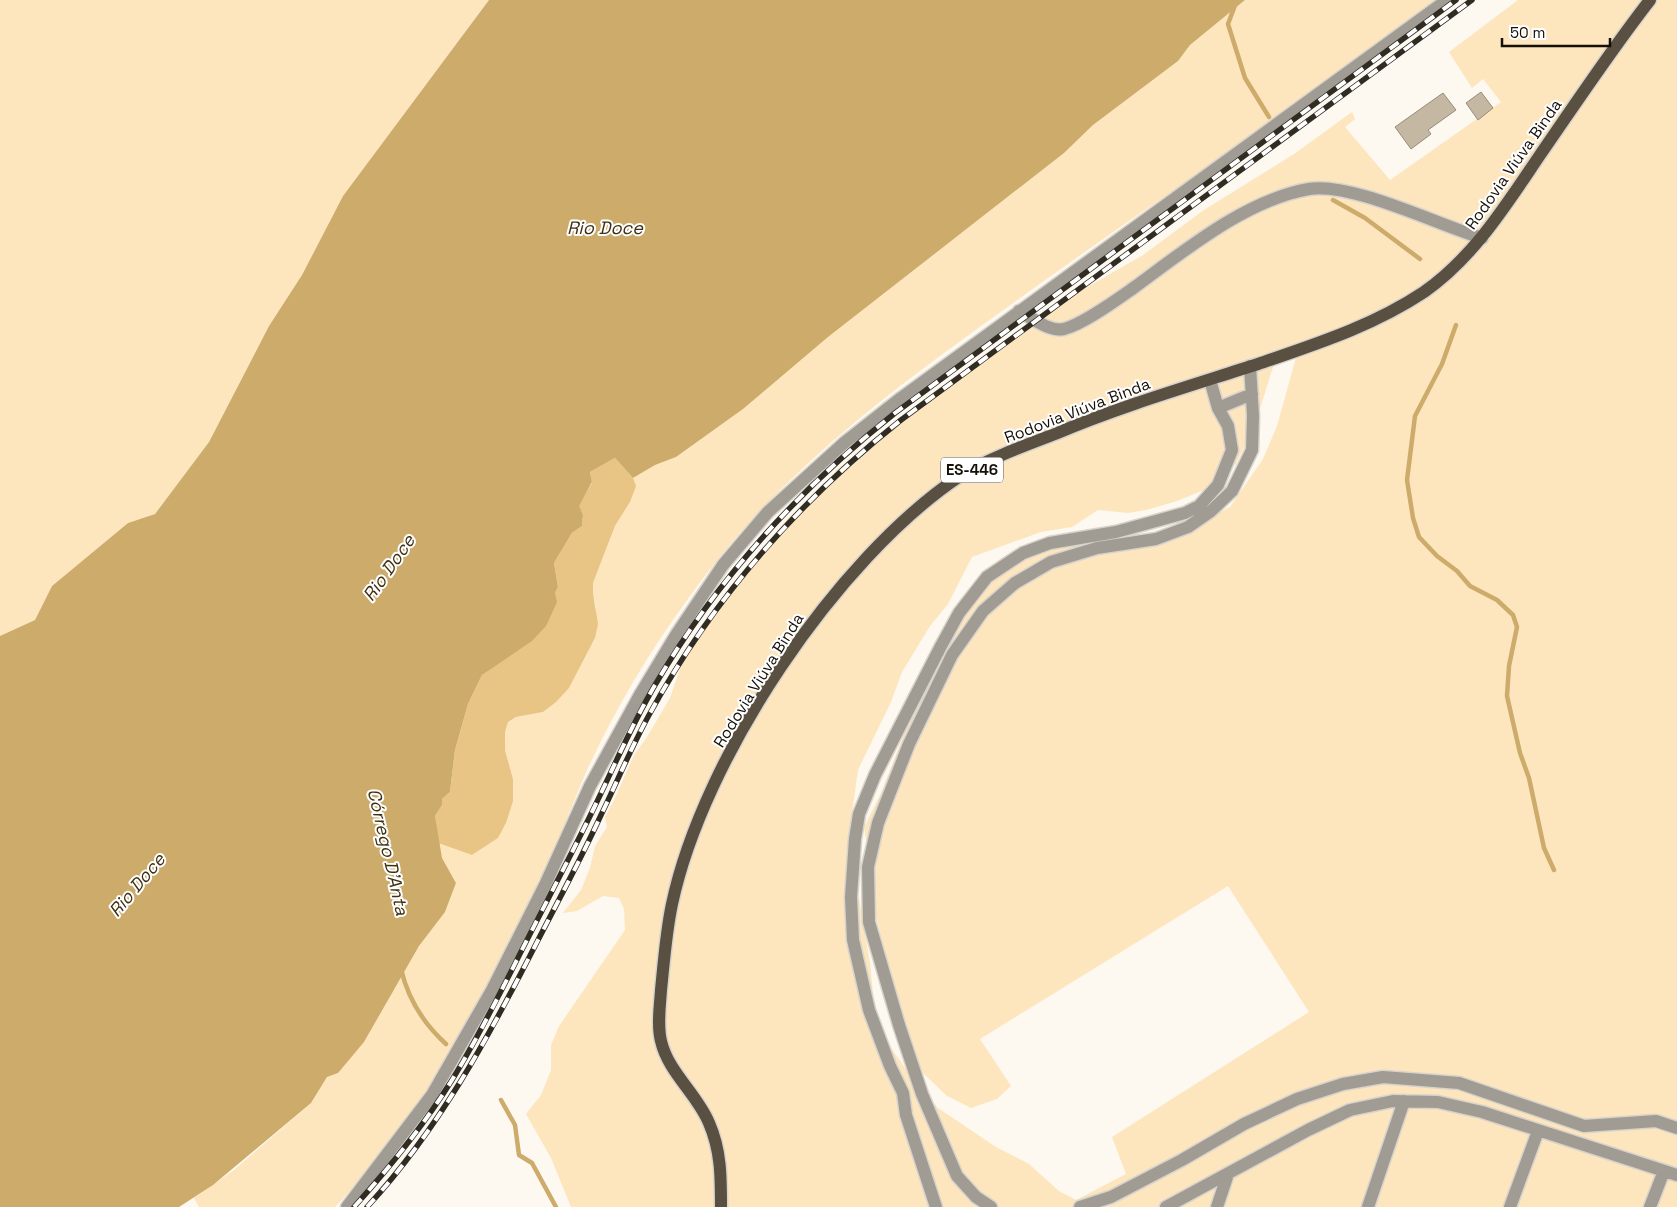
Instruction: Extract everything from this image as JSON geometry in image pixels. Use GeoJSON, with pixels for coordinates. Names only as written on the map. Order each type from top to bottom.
{"type":"FeatureCollection","features":[{"type":"Feature","properties":{"kind":"main road","name":"Rodovia Viúva Binda"},"geometry":{"type":"LineString","coordinates":[[721,1207],[720,1161],[711,1126],[668,1058],[661,1043],[661,992],[670,911],[686,855],[707,798],[760,700],[815,619],[890,532],[958,478],[1056,433],[1149,399],[1345,335],[1403,305],[1448,272],[1482,238],[1619,39],[1650,0]]}},
{"type":"Feature","properties":{"kind":"street"},"geometry":{"type":"LineString","coordinates":[[347,1207],[432,1095],[492,990],[545,885],[590,786],[617,735],[676,635],[723,565],[768,512],[844,443],[1019,311],[1447,0]]}},
{"type":"Feature","properties":{"kind":"street"},"geometry":{"type":"LineString","coordinates":[[1019,311],[1054,329],[1071,326],[1111,304],[1230,221],[1267,202],[1309,189],[1329,188],[1370,198],[1482,238]]}},
{"type":"Feature","properties":{"kind":"street"},"geometry":{"type":"LineString","coordinates":[[991,1207],[976,1197],[957,1176],[922,1094],[869,922],[868,868],[878,823],[909,744],[952,655],[983,611],[1015,583],[1044,566],[1097,548],[1156,539],[1188,527],[1211,511],[1232,491],[1252,450],[1250,366]]}},
{"type":"Feature","properties":{"kind":"street"},"geometry":{"type":"LineString","coordinates":[[936,1207],[906,1115],[903,1093],[886,1057],[869,1010],[853,940],[851,897],[854,839],[859,814],[897,731],[959,614],[987,577],[1002,565],[1023,553],[1050,543],[1116,532],[1185,513],[1199,506],[1218,485],[1232,450],[1228,426],[1218,408],[1210,380]]}},
{"type":"Feature","properties":{"kind":"street"},"geometry":{"type":"LineString","coordinates":[[1218,408],[1252,394]]}},
{"type":"Feature","properties":{"kind":"street"},"geometry":{"type":"LineString","coordinates":[[886,1057],[907,1048]]}},
{"type":"Feature","properties":{"kind":"street"},"geometry":{"type":"LineString","coordinates":[[1080,1207],[1111,1196],[1182,1160],[1244,1124],[1297,1099],[1343,1084],[1383,1077],[1459,1083],[1584,1126],[1656,1121],[1677,1128]]}},
{"type":"Feature","properties":{"kind":"street"},"geometry":{"type":"LineString","coordinates":[[1166,1207],[1308,1130],[1350,1110],[1393,1100],[1438,1102],[1482,1112],[1677,1176]]}},
{"type":"Feature","properties":{"kind":"street"},"geometry":{"type":"LineString","coordinates":[[1368,1207],[1404,1101]]}},
{"type":"Feature","properties":{"kind":"street"},"geometry":{"type":"LineString","coordinates":[[1510,1207],[1538,1130]]}},
{"type":"Feature","properties":{"kind":"street"},"geometry":{"type":"LineString","coordinates":[[1650,1207],[1664,1171]]}},
{"type":"Feature","properties":{"kind":"street"},"geometry":{"type":"LineString","coordinates":[[1217,1207],[1228,1174]]}},
{"type":"Feature","properties":{"kind":"shaded area"},"geometry":{"type":"Polygon","coordinates":[[[0,0],[489,0],[343,196],[302,275],[269,326],[209,442],[155,514],[128,523],[52,586],[35,620],[0,636],[0,0]]]}},
{"type":"Feature","properties":{"kind":"shaded area"},"geometry":{"type":"Polygon","coordinates":[[[1245,0],[1452,0],[1143,211],[942,354],[849,427],[805,466],[763,508],[723,553],[685,603],[644,663],[597,748],[538,884],[469,1021],[428,1092],[377,1160],[335,1207],[199,1207],[194,1198],[234,1170],[311,1103],[327,1077],[364,1042],[419,946],[445,912],[456,883],[442,858],[438,843],[472,855],[498,838],[506,823],[513,779],[505,750],[505,732],[508,722],[516,717],[543,712],[569,688],[595,638],[596,607],[593,583],[615,526],[630,502],[635,486],[633,478],[655,465],[676,457],[743,409],[828,337],[1064,153],[1093,125],[1178,61],[1190,45],[1245,0]]]}},
{"type":"Feature","properties":{"kind":"shaded area"},"geometry":{"type":"Polygon","coordinates":[[[1518,0],[1677,0],[1677,1207],[571,1207],[551,1158],[526,1114],[541,1095],[551,1070],[551,1045],[559,1026],[625,930],[624,909],[619,898],[603,896],[577,911],[563,913],[581,890],[590,868],[595,846],[607,827],[605,817],[634,755],[670,698],[681,666],[716,608],[789,517],[824,488],[837,469],[1028,327],[1084,289],[1143,255],[1204,210],[1294,154],[1352,112],[1355,119],[1345,127],[1390,180],[1501,102],[1483,79],[1472,88],[1449,52],[1518,0]],[[1277,354],[1254,428],[1236,464],[1212,487],[1174,502],[1146,510],[1128,513],[1098,510],[1072,527],[1041,532],[972,557],[948,604],[930,626],[902,672],[891,702],[858,770],[850,828],[853,863],[870,963],[874,1003],[884,1038],[922,1092],[938,1108],[996,1147],[1029,1164],[1059,1191],[1076,1200],[1126,1174],[1112,1137],[1309,1012],[1228,886],[980,1039],[1011,1086],[997,1099],[971,1108],[947,1096],[925,1075],[908,1052],[874,908],[871,870],[864,827],[881,793],[907,727],[939,662],[973,601],[995,577],[1037,552],[1070,544],[1139,547],[1179,532],[1230,507],[1263,459],[1277,426],[1297,354],[1277,354]]]}},
{"type":"Feature","properties":{"kind":"shaded area"},"geometry":{"type":"Polygon","coordinates":[[[615,458],[633,478],[636,486],[630,502],[615,526],[593,583],[598,624],[595,638],[569,688],[556,702],[543,712],[516,717],[508,722],[505,732],[505,750],[513,779],[513,801],[506,823],[498,838],[472,855],[438,843],[435,816],[442,805],[442,799],[450,792],[455,750],[468,704],[482,675],[505,658],[555,593],[558,587],[554,563],[572,533],[582,526],[583,515],[578,506],[592,483],[590,472],[615,458]]]}},
{"type":"Feature","properties":{"kind":"water","name":"Rio Doce"},"geometry":{"type":"Polygon","coordinates":[[[489,0],[1245,0],[1190,45],[1178,61],[1093,125],[1064,153],[828,337],[743,409],[676,457],[655,465],[633,478],[615,458],[590,472],[592,482],[579,506],[583,515],[582,526],[572,533],[554,563],[558,587],[555,593],[557,602],[546,626],[532,641],[482,675],[468,704],[455,750],[450,792],[442,799],[442,805],[435,816],[442,858],[456,883],[445,912],[419,946],[364,1042],[338,1073],[327,1077],[311,1103],[213,1185],[179,1207],[0,1207],[0,636],[35,620],[52,586],[128,523],[155,514],[209,442],[269,326],[302,275],[343,196],[489,0]]]}},
{"type":"Feature","properties":{"kind":"building"},"geometry":{"type":"Polygon","coordinates":[[[1481,92],[1493,108],[1478,120],[1466,103],[1481,92]]]}},
{"type":"Feature","properties":{"kind":"building"},"geometry":{"type":"Polygon","coordinates":[[[1443,93],[1456,110],[1428,130],[1431,134],[1411,149],[1395,127],[1443,93]]]}},
{"type":"Feature","properties":{"kind":"waterway"},"geometry":{"type":"LineString","coordinates":[[1237,0],[1228,24],[1245,78],[1269,117]]}},
{"type":"Feature","properties":{"kind":"waterway"},"geometry":{"type":"LineString","coordinates":[[1333,200],[1365,218],[1420,259]]}},
{"type":"Feature","properties":{"kind":"waterway"},"geometry":{"type":"LineString","coordinates":[[1456,325],[1442,364],[1415,416],[1407,480],[1413,518],[1419,537],[1437,556],[1457,571],[1470,586],[1497,600],[1513,615],[1517,627],[1509,666],[1507,696],[1520,753],[1529,778],[1544,848],[1554,870]]}},
{"type":"Feature","properties":{"kind":"waterway","name":"Córrego D'Anta"},"geometry":{"type":"LineString","coordinates":[[401,969],[408,991],[418,1010],[446,1044]]}},
{"type":"Feature","properties":{"kind":"waterway","name":"Córrego D'Anta"},"geometry":{"type":"LineString","coordinates":[[501,1100],[515,1125],[519,1155],[532,1163],[556,1207]]}},
{"type":"Feature","properties":{"kind":"railway"},"geometry":{"type":"LineString","coordinates":[[354,1207],[406,1145],[452,1080],[502,989],[655,685],[705,608],[762,538],[826,473],[895,413],[1456,0]]}},
{"type":"Feature","properties":{"kind":"railway"},"geometry":{"type":"LineString","coordinates":[[367,1207],[417,1146],[460,1082],[518,979],[577,864],[642,727],[701,632],[760,555],[827,484],[901,420],[1472,0]]}}]}
